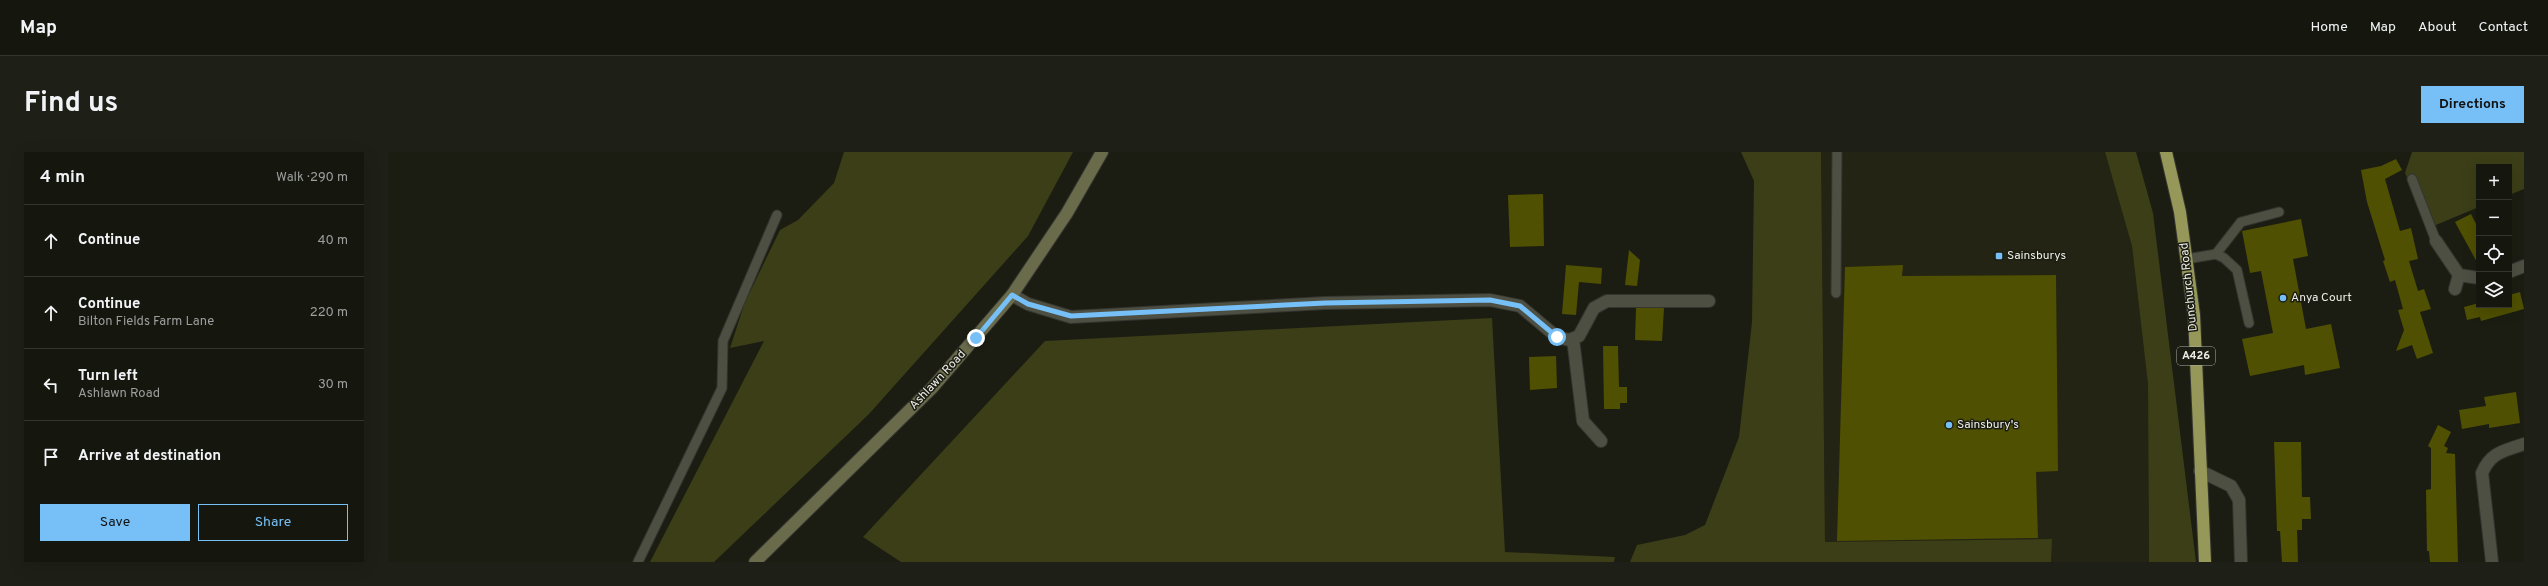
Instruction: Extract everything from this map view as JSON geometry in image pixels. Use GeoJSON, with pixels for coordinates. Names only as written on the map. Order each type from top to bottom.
{"type":"FeatureCollection","features":[{"type":"Feature","properties":{"kind":"highway","name":"Dunchurch Road"},"geometry":{"type":"LineString","coordinates":[[2166,152],[2180,212],[2194,315],[2205,562]]}},
{"type":"Feature","properties":{"kind":"main road","name":"Ashlawn Road"},"geometry":{"type":"LineString","coordinates":[[755,562],[932,388],[1012,295],[1067,213],[1102,152]]}},
{"type":"Feature","properties":{"kind":"street"},"geometry":{"type":"LineString","coordinates":[[2436,241],[2459,275],[2476,278]]}},
{"type":"Feature","properties":{"kind":"street"},"geometry":{"type":"LineString","coordinates":[[2512,271],[2524,266]]}},
{"type":"Feature","properties":{"kind":"street"},"geometry":{"type":"LineString","coordinates":[[2455,289],[2459,275]]}},
{"type":"Feature","properties":{"kind":"street"},"geometry":{"type":"LineString","coordinates":[[1012,295],[1028,304],[1071,316],[1325,303],[1490,300],[1520,306],[1557,337],[1570,340],[1579,336],[1594,308],[1607,301],[1709,301]]}},
{"type":"Feature","properties":{"kind":"street"},"geometry":{"type":"LineString","coordinates":[[1573,339],[1584,421],[1601,441]]}},
{"type":"Feature","properties":{"kind":"street"},"geometry":{"type":"LineString","coordinates":[[2492,562],[2482,474],[2487,462],[2496,454],[2524,444]]}},
{"type":"Feature","properties":{"kind":"street"},"geometry":{"type":"LineString","coordinates":[[2200,471],[2231,486],[2239,500],[2241,562]]}},
{"type":"Feature","properties":{"kind":"lane"},"geometry":{"type":"LineString","coordinates":[[1836,293],[1837,152]]}},
{"type":"Feature","properties":{"kind":"lane"},"geometry":{"type":"LineString","coordinates":[[2412,179],[2436,241]]}},
{"type":"Feature","properties":{"kind":"lane"},"geometry":{"type":"LineString","coordinates":[[2216,254],[2241,222],[2279,212]]}},
{"type":"Feature","properties":{"kind":"lane"},"geometry":{"type":"LineString","coordinates":[[638,562],[722,388],[723,341],[777,214]]}},
{"type":"Feature","properties":{"kind":"lane"},"geometry":{"type":"LineString","coordinates":[[2187,259],[2216,254],[2224,258],[2237,270],[2249,323]]}},
{"type":"Feature","properties":{"kind":"shaded area"},"geometry":{"type":"Polygon","coordinates":[[[1821,152],[2105,152],[2132,246],[2148,384],[2149,562],[2051,562],[2051,539],[1825,543],[1821,152]]]}},
{"type":"Feature","properties":{"kind":"green space"},"geometry":{"type":"Polygon","coordinates":[[[844,152],[1073,152],[1028,236],[869,414],[714,562],[650,562],[764,341],[730,348],[745,302],[780,230],[798,220],[834,183],[844,152]]]}},
{"type":"Feature","properties":{"kind":"green space"},"geometry":{"type":"Polygon","coordinates":[[[1741,152],[1821,152],[1825,542],[2052,539],[2051,562],[1630,562],[1637,545],[1685,535],[1705,525],[1739,437],[1752,322],[1754,181],[1741,152]]]}},
{"type":"Feature","properties":{"kind":"green space"},"geometry":{"type":"Polygon","coordinates":[[[2105,152],[2136,152],[2153,213],[2196,562],[2149,562],[2148,384],[2132,246],[2105,152]]]}},
{"type":"Feature","properties":{"kind":"green space"},"geometry":{"type":"Polygon","coordinates":[[[2412,152],[2524,152],[2524,189],[2512,194],[2512,164],[2476,164],[2476,208],[2431,227],[2405,173],[2412,152]]]}},
{"type":"Feature","properties":{"kind":"green space"},"geometry":{"type":"Polygon","coordinates":[[[1492,318],[1505,552],[1615,557],[1614,562],[901,562],[863,537],[1045,341],[1492,318]]]}},
{"type":"Feature","properties":{"kind":"building"},"geometry":{"type":"Polygon","coordinates":[[[2396,159],[2402,170],[2385,179],[2400,231],[2411,228],[2418,259],[2409,261],[2418,291],[2424,289],[2431,309],[2420,312],[2433,353],[2417,359],[2412,345],[2396,351],[2404,330],[2398,310],[2403,309],[2395,280],[2390,282],[2383,261],[2385,260],[2367,202],[2361,170],[2381,166],[2396,159]]]}},
{"type":"Feature","properties":{"kind":"building"},"geometry":{"type":"Polygon","coordinates":[[[1543,194],[1544,246],[1510,247],[1508,195],[1543,194]]]}},
{"type":"Feature","properties":{"kind":"building"},"geometry":{"type":"Polygon","coordinates":[[[2471,214],[2476,224],[2476,260],[2455,222],[2471,214]]]}},
{"type":"Feature","properties":{"kind":"building","name":"Anya Court"},"geometry":{"type":"Polygon","coordinates":[[[2301,219],[2308,256],[2293,259],[2306,329],[2331,324],[2340,368],[2305,375],[2304,365],[2250,376],[2242,339],[2273,333],[2261,271],[2250,273],[2242,231],[2301,219]]]}},
{"type":"Feature","properties":{"kind":"building"},"geometry":{"type":"Polygon","coordinates":[[[1629,250],[1640,260],[1637,286],[1625,285],[1629,250]]]}},
{"type":"Feature","properties":{"kind":"building"},"geometry":{"type":"Polygon","coordinates":[[[1566,265],[1602,268],[1601,284],[1579,282],[1576,315],[1562,314],[1566,265]]]}},
{"type":"Feature","properties":{"kind":"building","name":"Sainsbury's"},"geometry":{"type":"Polygon","coordinates":[[[1903,265],[1902,276],[2056,275],[2058,471],[2036,472],[2038,538],[1837,541],[1845,267],[1903,265]]]}},
{"type":"Feature","properties":{"kind":"building"},"geometry":{"type":"Polygon","coordinates":[[[2520,292],[2524,309],[2481,321],[2480,317],[2467,320],[2464,307],[2476,304],[2476,308],[2512,308],[2512,294],[2520,292]]]}},
{"type":"Feature","properties":{"kind":"building"},"geometry":{"type":"Polygon","coordinates":[[[1636,308],[1664,308],[1662,341],[1635,340],[1636,308]]]}},
{"type":"Feature","properties":{"kind":"building"},"geometry":{"type":"Polygon","coordinates":[[[1603,346],[1618,346],[1619,387],[1627,387],[1627,403],[1620,403],[1620,409],[1604,409],[1603,346]]]}},
{"type":"Feature","properties":{"kind":"building"},"geometry":{"type":"Polygon","coordinates":[[[1556,356],[1557,388],[1530,390],[1529,357],[1556,356]]]}},
{"type":"Feature","properties":{"kind":"building"},"geometry":{"type":"Polygon","coordinates":[[[2516,392],[2520,423],[2489,428],[2489,424],[2462,429],[2459,410],[2486,406],[2484,397],[2516,392]]]}},
{"type":"Feature","properties":{"kind":"building"},"geometry":{"type":"Polygon","coordinates":[[[2438,425],[2451,432],[2444,446],[2448,448],[2446,453],[2455,454],[2458,562],[2430,562],[2429,551],[2427,551],[2426,490],[2431,489],[2431,448],[2428,446],[2438,425]]]}},
{"type":"Feature","properties":{"kind":"building"},"geometry":{"type":"Polygon","coordinates":[[[2274,442],[2301,442],[2302,497],[2310,497],[2311,519],[2302,519],[2302,530],[2297,530],[2298,562],[2282,562],[2280,531],[2277,531],[2274,442]]]}},
{"type":"Feature","properties":{"kind":"place","name":"Sainsburys"},"geometry":{"type":"Point","coordinates":[1999,256]}},
{"type":"Feature","properties":{"kind":"place","name":"Anya Court"},"geometry":{"type":"Point","coordinates":[2283,298]}},
{"type":"Feature","properties":{"kind":"place","name":"Sainsbury's"},"geometry":{"type":"Point","coordinates":[1949,425]}},
{"type":"Feature","properties":{"kind":"route"},"geometry":{"type":"LineString","coordinates":[[976,338],[1012,295],[1028,304],[1071,316],[1325,303],[1490,300],[1520,306],[1557,337]]}}]}
